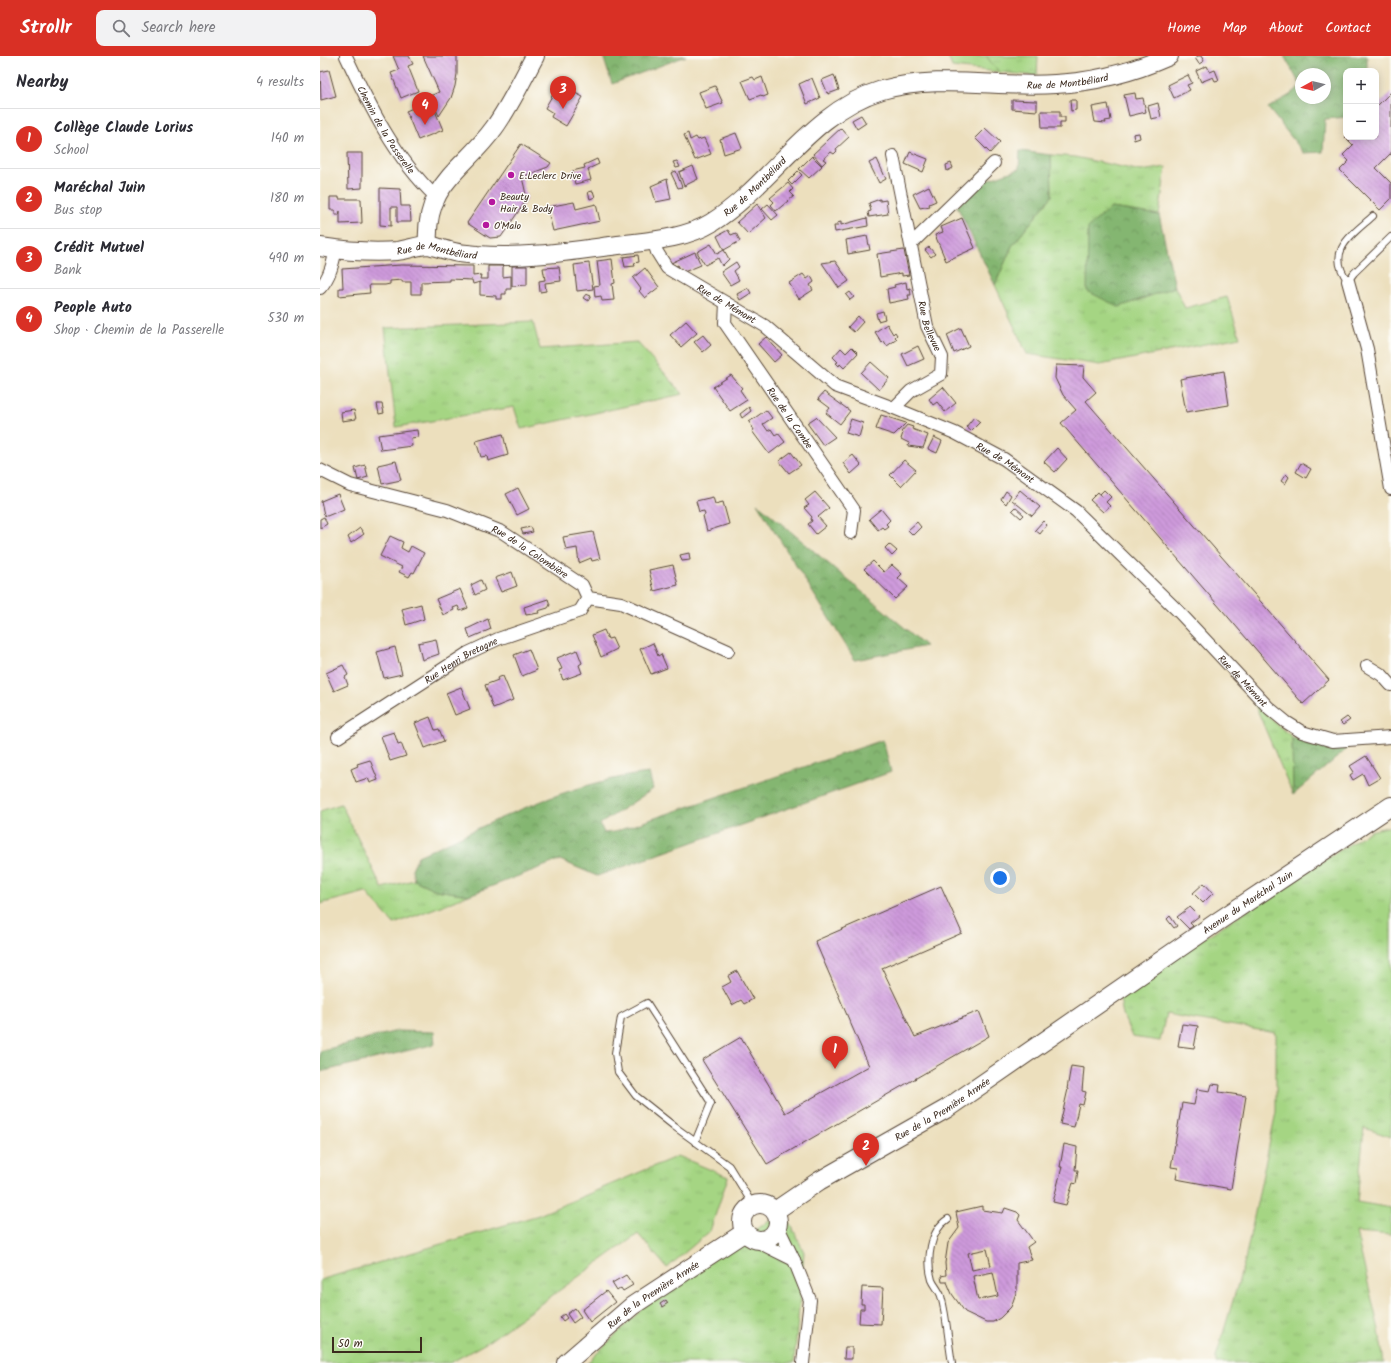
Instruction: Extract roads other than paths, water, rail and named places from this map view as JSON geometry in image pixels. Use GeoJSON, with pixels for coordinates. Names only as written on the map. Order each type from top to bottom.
{"type":"FeatureCollection","features":[{"type":"Feature","properties":{"kind":"street","name":"Chemin de la Passerelle"},"geometry":{"type":"LineString","coordinates":[[346,56],[364,94],[396,148],[420,182],[435,196]]}},
{"type":"Feature","properties":{"kind":"street"},"geometry":{"type":"LineString","coordinates":[[428,245],[427,228],[435,196],[452,174],[494,128],[535,56]]}},
{"type":"Feature","properties":{"kind":"street","name":"Rue de Montbéliard"},"geometry":{"type":"LineString","coordinates":[[328,248],[381,252],[410,250],[428,245],[454,252],[480,256],[540,255],[653,240],[686,233],[709,224],[734,206],[805,139],[830,118],[851,103],[880,91],[909,84],[938,81],[1054,85],[1090,81],[1122,73],[1168,56]]}},
{"type":"Feature","properties":{"kind":"street","name":"Rue Bellevue"},"geometry":{"type":"LineString","coordinates":[[893,156],[928,326],[942,357],[941,374],[911,391],[894,408]]}},
{"type":"Feature","properties":{"kind":"street"},"geometry":{"type":"LineString","coordinates":[[911,244],[994,163]]}},
{"type":"Feature","properties":{"kind":"street","name":"Rue de Mémont"},"geometry":{"type":"LineString","coordinates":[[653,240],[657,252],[667,268],[765,326],[835,386],[955,433],[1004,459],[1076,512],[1179,612],[1269,708],[1286,722],[1302,732],[1323,739],[1347,741],[1391,737]]}},
{"type":"Feature","properties":{"kind":"street"},"geometry":{"type":"LineString","coordinates":[[320,288],[328,276],[328,248]]}},
{"type":"Feature","properties":{"kind":"street"},"geometry":{"type":"LineString","coordinates":[[1348,281],[1367,349],[1391,489]]}},
{"type":"Feature","properties":{"kind":"street","name":"Rue de la Combe"},"geometry":{"type":"LineString","coordinates":[[726,303],[725,323],[854,510],[851,533]]}},
{"type":"Feature","properties":{"kind":"street","name":"Rue de la Colombière"},"geometry":{"type":"LineString","coordinates":[[320,470],[350,485],[447,510],[502,532],[582,585],[588,598]]}},
{"type":"Feature","properties":{"kind":"street"},"geometry":{"type":"LineString","coordinates":[[588,598],[621,603],[728,651]]}},
{"type":"Feature","properties":{"kind":"street","name":"Rue Henri Bretagne"},"geometry":{"type":"LineString","coordinates":[[338,737],[468,653],[498,639],[580,611],[588,598]]}},
{"type":"Feature","properties":{"kind":"street"},"geometry":{"type":"LineString","coordinates":[[1367,666],[1382,675],[1391,685]]}},
{"type":"Feature","properties":{"kind":"street","name":"Avenue du Maréchal Juin"},"geometry":{"type":"LineString","coordinates":[[1105,999],[1274,883],[1391,806]]}},
{"type":"Feature","properties":{"kind":"street","name":"Rue de la Première Armée"},"geometry":{"type":"LineString","coordinates":[[566,1363],[632,1306],[750,1236],[766,1240],[776,1232],[777,1219],[819,1181],[946,1109],[1105,999]]}},
{"type":"Feature","properties":{"kind":"street"},"geometry":{"type":"LineString","coordinates":[[794,1260],[750,1236],[742,1220],[744,1214],[752,1205],[765,1204],[777,1219],[794,1260],[810,1300],[803,1363]]}},
{"type":"Feature","properties":{"kind":"lane"},"geometry":{"type":"LineString","coordinates":[[1373,216],[1345,242],[1339,253],[1340,267],[1348,281],[1354,272],[1391,236]]}},
{"type":"Feature","properties":{"kind":"lane"},"geometry":{"type":"LineString","coordinates":[[695,1142],[711,1103],[647,1003],[621,1017],[615,1053],[618,1072],[636,1096],[695,1142],[729,1166],[752,1205]]}},
{"type":"Feature","properties":{"kind":"lane"},"geometry":{"type":"LineString","coordinates":[[948,1219],[940,1224],[932,1240],[930,1256],[932,1280],[941,1295],[952,1363]]}},
{"type":"Feature","properties":{"kind":"place","name":"Crédit Mutuel"},"geometry":{"type":"Point","coordinates":[563,109]}},
{"type":"Feature","properties":{"kind":"place","name":"People Auto"},"geometry":{"type":"Point","coordinates":[425,125]}},
{"type":"Feature","properties":{"kind":"place","name":"E.Leclerc Drive"},"geometry":{"type":"Point","coordinates":[511,175]}},
{"type":"Feature","properties":{"kind":"place","name":"Beauty Hair & Body"},"geometry":{"type":"Point","coordinates":[492,202]}},
{"type":"Feature","properties":{"kind":"place","name":"O'Malo"},"geometry":{"type":"Point","coordinates":[486,225]}},
{"type":"Feature","properties":{"kind":"place","name":"Collège Claude Lorius"},"geometry":{"type":"Point","coordinates":[835,1069]}},
{"type":"Feature","properties":{"kind":"place","name":"Maréchal Juin"},"geometry":{"type":"Point","coordinates":[866,1166]}}]}
